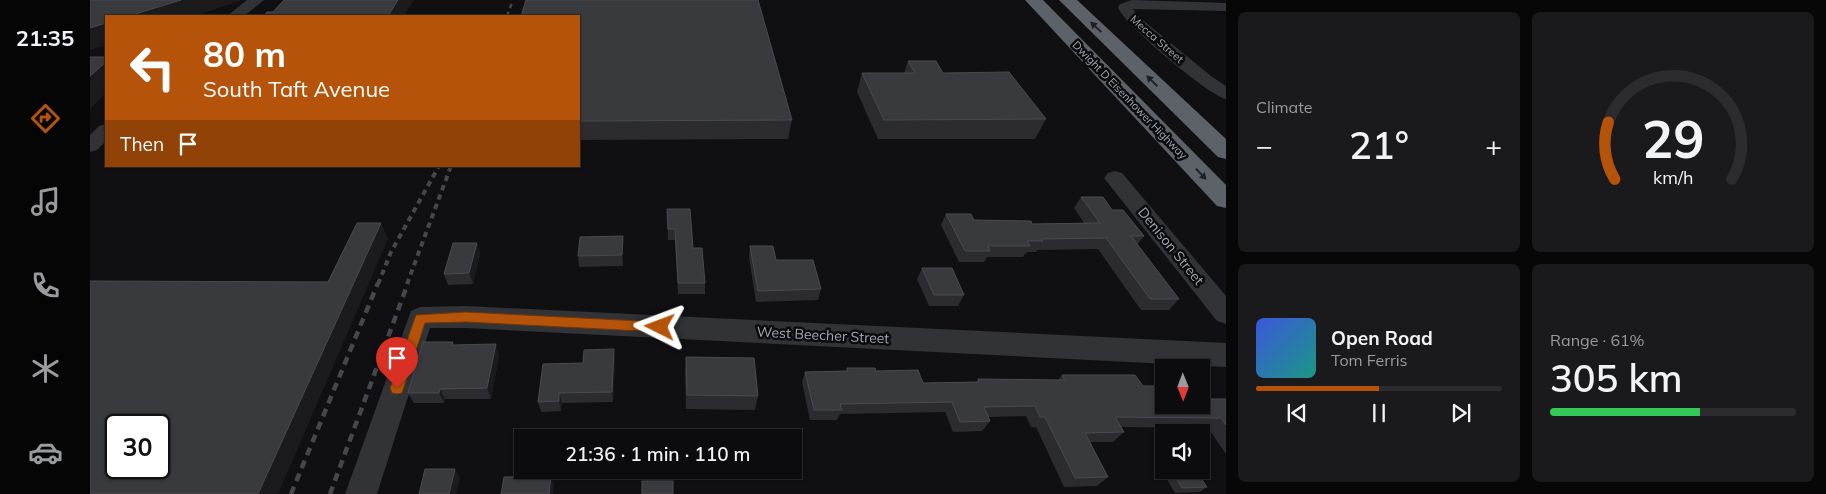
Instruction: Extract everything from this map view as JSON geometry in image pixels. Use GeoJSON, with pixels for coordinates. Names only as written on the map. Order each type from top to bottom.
{"type":"FeatureCollection","features":[{"type":"Feature","properties":{"kind":"highway","name":"Dwight D Eisenhower Highway"},"geometry":{"type":"LineString","coordinates":[[1033,0],[1226,200]]}},
{"type":"Feature","properties":{"kind":"highway","name":"Dwight D Eisenhower Highway"},"geometry":{"type":"LineString","coordinates":[[1067,0],[1226,152]]}},
{"type":"Feature","properties":{"kind":"street"},"geometry":{"type":"LineString","coordinates":[[235,15],[257,0]]}},
{"type":"Feature","properties":{"kind":"street","name":"Mecca Street"},"geometry":{"type":"LineString","coordinates":[[1226,7],[1134,4],[1125,7],[1125,9],[1134,20],[1204,80],[1226,94]]}},
{"type":"Feature","properties":{"kind":"street"},"geometry":{"type":"LineString","coordinates":[[90,146],[105,131]]}},
{"type":"Feature","properties":{"kind":"street","name":"Denison Street"},"geometry":{"type":"LineString","coordinates":[[1115,178],[1226,314]]}},
{"type":"Feature","properties":{"kind":"street","name":"West Beecher Street"},"geometry":{"type":"LineString","coordinates":[[361,494],[420,318],[466,317],[1226,355]]}},
{"type":"Feature","properties":{"kind":"building"},"geometry":{"type":"Polygon","coordinates":[[[90,0],[181,0],[132,15],[105,15],[105,23],[90,28],[90,0]]]}},
{"type":"Feature","properties":{"kind":"building"},"geometry":{"type":"Polygon","coordinates":[[[284,0],[398,0],[389,15],[265,15],[267,12],[273,12],[284,0]]]}},
{"type":"Feature","properties":{"kind":"building"},"geometry":{"type":"Polygon","coordinates":[[[526,0],[758,0],[792,120],[580,121],[580,15],[521,15],[526,0]]]}},
{"type":"Feature","properties":{"kind":"building"},"geometry":{"type":"Polygon","coordinates":[[[90,57],[105,57],[105,63],[90,76],[90,57]]]}},
{"type":"Feature","properties":{"kind":"building"},"geometry":{"type":"Polygon","coordinates":[[[908,61],[936,61],[943,73],[1009,72],[1046,119],[884,120],[862,73],[915,73],[908,61]]]}},
{"type":"Feature","properties":{"kind":"building"},"geometry":{"type":"Polygon","coordinates":[[[1081,197],[1103,197],[1112,210],[1123,210],[1144,236],[1131,236],[1179,299],[1150,299],[1106,238],[1041,239],[1043,241],[1027,241],[1030,246],[988,246],[990,251],[965,251],[946,214],[971,214],[974,220],[1031,221],[1032,224],[1100,223],[1081,197]]]}},
{"type":"Feature","properties":{"kind":"building"},"geometry":{"type":"Polygon","coordinates":[[[667,209],[690,209],[693,248],[702,248],[705,283],[678,283],[675,229],[668,229],[667,209]]]}},
{"type":"Feature","properties":{"kind":"building"},"geometry":{"type":"Polygon","coordinates":[[[357,223],[381,223],[258,494],[90,494],[90,281],[328,282],[357,223]]]}},
{"type":"Feature","properties":{"kind":"building"},"geometry":{"type":"Polygon","coordinates":[[[623,236],[622,255],[578,256],[580,237],[623,236]]]}},
{"type":"Feature","properties":{"kind":"building"},"geometry":{"type":"Polygon","coordinates":[[[453,243],[477,243],[469,273],[444,274],[453,243]]]}},
{"type":"Feature","properties":{"kind":"building"},"geometry":{"type":"Polygon","coordinates":[[[750,246],[773,246],[776,260],[813,260],[821,289],[758,291],[750,246]]]}},
{"type":"Feature","properties":{"kind":"building"},"geometry":{"type":"Polygon","coordinates":[[[922,268],[952,268],[964,295],[934,295],[922,268]]]}},
{"type":"Feature","properties":{"kind":"building"},"geometry":{"type":"Polygon","coordinates":[[[423,342],[453,342],[452,345],[496,344],[487,388],[440,389],[439,393],[408,393],[423,342]]]}},
{"type":"Feature","properties":{"kind":"building"},"geometry":{"type":"Polygon","coordinates":[[[614,349],[612,392],[559,393],[559,401],[538,402],[543,364],[583,363],[584,350],[614,349]]]}},
{"type":"Feature","properties":{"kind":"building"},"geometry":{"type":"Polygon","coordinates":[[[686,357],[754,358],[758,396],[687,395],[686,357]]]}},
{"type":"Feature","properties":{"kind":"building"},"geometry":{"type":"Polygon","coordinates":[[[847,368],[875,368],[876,371],[918,370],[923,383],[979,382],[978,379],[1065,380],[1062,375],[1135,375],[1143,386],[1155,386],[1155,414],[1210,414],[1210,399],[1226,399],[1226,425],[1221,418],[1115,417],[1124,432],[1085,433],[1108,477],[1075,478],[1045,417],[1040,417],[1035,406],[984,407],[990,421],[960,422],[952,402],[840,404],[842,410],[814,410],[805,372],[848,371],[847,368]]]}},
{"type":"Feature","properties":{"kind":"building"},"geometry":{"type":"Polygon","coordinates":[[[425,469],[455,469],[449,494],[419,494],[425,469]]]}},
{"type":"Feature","properties":{"kind":"building"},"geometry":{"type":"Polygon","coordinates":[[[504,477],[514,477],[514,479],[551,479],[549,494],[501,494],[504,477]]]}},
{"type":"Feature","properties":{"kind":"building"},"geometry":{"type":"Polygon","coordinates":[[[1176,479],[1201,479],[1207,487],[1182,488],[1176,479]]]}},
{"type":"Feature","properties":{"kind":"building"},"geometry":{"type":"Polygon","coordinates":[[[642,481],[673,481],[673,494],[642,494],[642,481]]]}},
{"type":"Feature","properties":{"kind":"railway"},"geometry":{"type":"LineString","coordinates":[[507,15],[513,0]]}},
{"type":"Feature","properties":{"kind":"railway"},"geometry":{"type":"LineString","coordinates":[[378,284],[391,252],[438,167]]}},
{"type":"Feature","properties":{"kind":"railway"},"geometry":{"type":"LineString","coordinates":[[407,284],[451,167]]}},
{"type":"Feature","properties":{"kind":"railway"},"geometry":{"type":"LineString","coordinates":[[291,494],[378,283]]}},
{"type":"Feature","properties":{"kind":"railway"},"geometry":{"type":"LineString","coordinates":[[330,494],[408,283]]}},
{"type":"Feature","properties":{"kind":"route"},"geometry":{"type":"LineString","coordinates":[[397,388],[420,318],[466,317],[660,327]]}}]}
